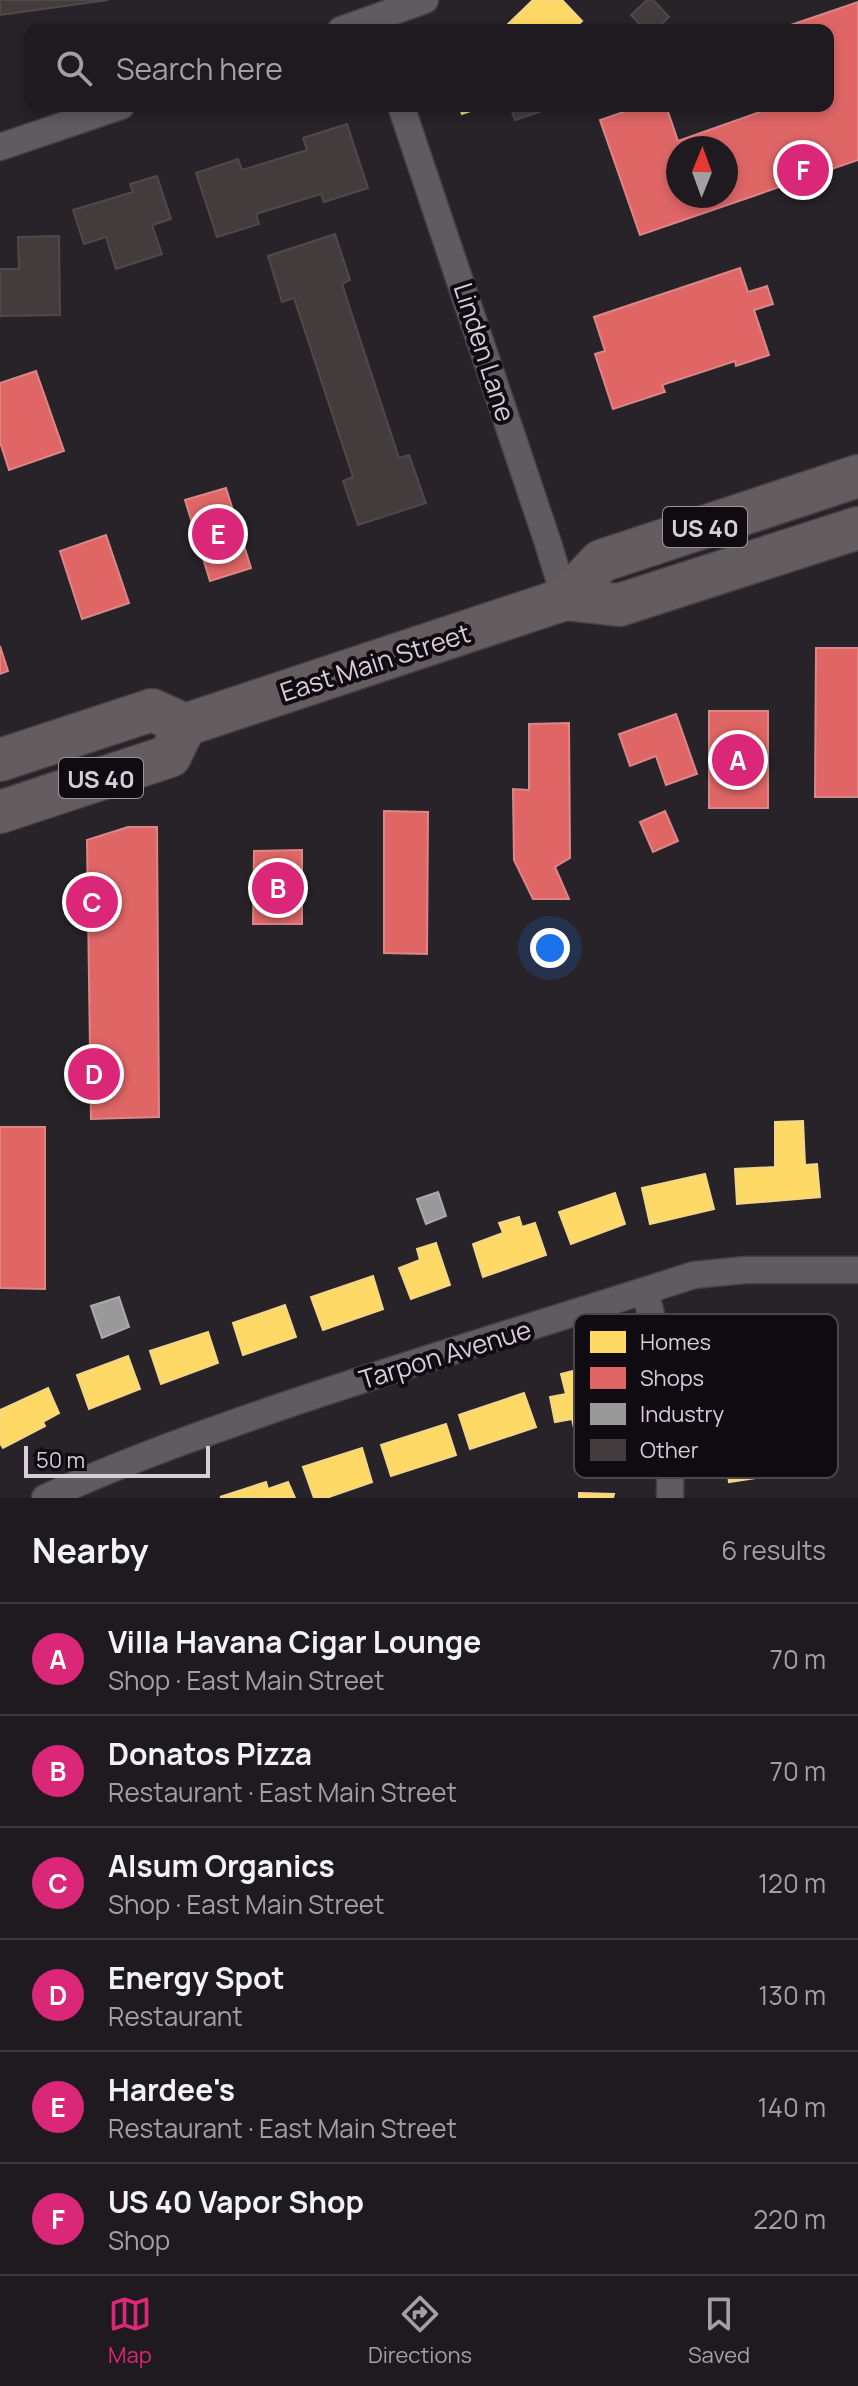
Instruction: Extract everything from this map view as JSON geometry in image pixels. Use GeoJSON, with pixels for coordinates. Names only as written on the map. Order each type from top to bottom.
{"type":"FeatureCollection","features":[{"type":"Feature","properties":{"kind":"main road","name":"East Main Street"},"geometry":{"type":"LineString","coordinates":[[565,599],[601,561],[858,476]]}},
{"type":"Feature","properties":{"kind":"main road","name":"East Main Street"},"geometry":{"type":"LineString","coordinates":[[185,725],[565,599],[619,605],[858,528]]}},
{"type":"Feature","properties":{"kind":"main road","name":"US 40"},"geometry":{"type":"LineString","coordinates":[[0,760],[152,710],[185,725],[170,756],[0,812]]}},
{"type":"Feature","properties":{"kind":"street"},"geometry":{"type":"LineString","coordinates":[[371,17],[425,0]]}},
{"type":"Feature","properties":{"kind":"street"},"geometry":{"type":"LineString","coordinates":[[0,147],[103,112]]}},
{"type":"Feature","properties":{"kind":"street","name":"Linden Lane"},"geometry":{"type":"LineString","coordinates":[[403,112],[544,528],[565,599]]}},
{"type":"Feature","properties":{"kind":"street","name":"Tarpon Avenue"},"geometry":{"type":"LineString","coordinates":[[45,1498],[92,1476],[222,1426],[694,1275],[858,1270]]}},
{"type":"Feature","properties":{"kind":"street"},"geometry":{"type":"LineString","coordinates":[[645,1291],[651,1314]]}},
{"type":"Feature","properties":{"kind":"street"},"geometry":{"type":"LineString","coordinates":[[670,1478],[670,1498]]}},
{"type":"Feature","properties":{"kind":"building: Homes"},"geometry":{"type":"Polygon","coordinates":[[[533,0],[562,0],[582,21],[579,24],[508,24],[533,0]]]}},
{"type":"Feature","properties":{"kind":"building: Homes"},"geometry":{"type":"Polygon","coordinates":[[[803,1121],[805,1165],[817,1164],[820,1197],[737,1204],[735,1169],[775,1167],[775,1122],[803,1121]]]}},
{"type":"Feature","properties":{"kind":"building: Homes"},"geometry":{"type":"Polygon","coordinates":[[[705,1174],[714,1209],[650,1224],[642,1188],[705,1174]]]}},
{"type":"Feature","properties":{"kind":"building: Homes"},"geometry":{"type":"Polygon","coordinates":[[[615,1193],[625,1224],[571,1244],[559,1212],[615,1193]]]}},
{"type":"Feature","properties":{"kind":"building: Homes"},"geometry":{"type":"Polygon","coordinates":[[[519,1217],[522,1227],[535,1223],[546,1255],[483,1277],[473,1244],[503,1233],[499,1223],[519,1217]]]}},
{"type":"Feature","properties":{"kind":"building: Homes"},"geometry":{"type":"Polygon","coordinates":[[[436,1243],[450,1285],[411,1299],[399,1268],[420,1260],[417,1249],[436,1243]]]}},
{"type":"Feature","properties":{"kind":"building: Homes"},"geometry":{"type":"Polygon","coordinates":[[[373,1276],[383,1309],[323,1330],[311,1297],[373,1276]]]}},
{"type":"Feature","properties":{"kind":"building: Homes"},"geometry":{"type":"Polygon","coordinates":[[[285,1305],[296,1337],[243,1355],[233,1323],[285,1305]]]}},
{"type":"Feature","properties":{"kind":"building: Homes"},"geometry":{"type":"Polygon","coordinates":[[[208,1332],[218,1363],[161,1384],[150,1351],[208,1332]]]}},
{"type":"Feature","properties":{"kind":"building: Homes"},"geometry":{"type":"Polygon","coordinates":[[[128,1356],[140,1389],[89,1409],[77,1375],[128,1356]]]}},
{"type":"Feature","properties":{"kind":"building: Homes"},"geometry":{"type":"Polygon","coordinates":[[[574,1371],[574,1428],[572,1419],[555,1422],[550,1397],[566,1394],[561,1374],[574,1371]]]}},
{"type":"Feature","properties":{"kind":"building: Homes"},"geometry":{"type":"Polygon","coordinates":[[[48,1388],[59,1413],[43,1422],[45,1426],[3,1448],[0,1443],[0,1410],[48,1388]]]}},
{"type":"Feature","properties":{"kind":"building: Homes"},"geometry":{"type":"Polygon","coordinates":[[[524,1393],[536,1427],[470,1449],[459,1415],[524,1393]]]}},
{"type":"Feature","properties":{"kind":"building: Homes"},"geometry":{"type":"Polygon","coordinates":[[[446,1424],[456,1455],[391,1476],[381,1445],[446,1424]]]}},
{"type":"Feature","properties":{"kind":"building: Homes"},"geometry":{"type":"Polygon","coordinates":[[[362,1448],[372,1482],[326,1498],[314,1498],[303,1467],[362,1448]]]}},
{"type":"Feature","properties":{"kind":"building: Homes"},"geometry":{"type":"Polygon","coordinates":[[[728,1478],[756,1478],[729,1482],[728,1478]]]}},
{"type":"Feature","properties":{"kind":"building: Homes"},"geometry":{"type":"Polygon","coordinates":[[[266,1482],[268,1489],[288,1482],[295,1498],[220,1497],[266,1482]]]}},
{"type":"Feature","properties":{"kind":"building: Homes"},"geometry":{"type":"Polygon","coordinates":[[[579,1493],[614,1494],[613,1498],[579,1498],[579,1493]]]}},
{"type":"Feature","properties":{"kind":"building: Shops"},"geometry":{"type":"Polygon","coordinates":[[[858,2],[858,160],[738,201],[738,136],[692,136],[760,112],[834,112],[834,24],[794,24],[858,2]]]}},
{"type":"Feature","properties":{"kind":"building: Shops"},"geometry":{"type":"Polygon","coordinates":[[[623,112],[668,112],[676,136],[666,136],[666,208],[718,208],[640,235],[600,120],[623,112]]]}},
{"type":"Feature","properties":{"kind":"building: Shops"},"geometry":{"type":"Polygon","coordinates":[[[740,268],[748,292],[767,286],[773,304],[754,310],[769,355],[736,366],[735,361],[662,385],[665,392],[613,409],[595,354],[605,351],[594,317],[740,268]]]}},
{"type":"Feature","properties":{"kind":"building: Shops"},"geometry":{"type":"Polygon","coordinates":[[[36,371],[64,451],[9,470],[0,442],[0,383],[36,371]]]}},
{"type":"Feature","properties":{"kind":"building: Shops"},"geometry":{"type":"Polygon","coordinates":[[[226,488],[251,568],[210,581],[185,500],[226,488]]]}},
{"type":"Feature","properties":{"kind":"building: Shops"},"geometry":{"type":"Polygon","coordinates":[[[106,535],[129,603],[82,619],[60,551],[106,535]]]}},
{"type":"Feature","properties":{"kind":"building: Shops"},"geometry":{"type":"Polygon","coordinates":[[[0,646],[8,671],[0,674],[0,646]]]}},
{"type":"Feature","properties":{"kind":"building: Shops"},"geometry":{"type":"Polygon","coordinates":[[[816,648],[858,648],[858,797],[815,797],[816,648]]]}},
{"type":"Feature","properties":{"kind":"building: Shops"},"geometry":{"type":"Polygon","coordinates":[[[709,711],[768,711],[768,808],[709,808],[709,711]]]}},
{"type":"Feature","properties":{"kind":"building: Shops"},"geometry":{"type":"Polygon","coordinates":[[[676,714],[697,774],[666,785],[656,756],[630,766],[619,734],[676,714]]]}},
{"type":"Feature","properties":{"kind":"building: Shops"},"geometry":{"type":"Polygon","coordinates":[[[569,723],[570,858],[555,867],[569,899],[533,899],[514,860],[513,789],[529,790],[529,724],[569,723]]]}},
{"type":"Feature","properties":{"kind":"building: Shops"},"geometry":{"type":"Polygon","coordinates":[[[384,811],[428,812],[427,954],[384,953],[384,811]]]}},
{"type":"Feature","properties":{"kind":"building: Shops"},"geometry":{"type":"Polygon","coordinates":[[[665,811],[678,841],[653,852],[640,822],[665,811]]]}},
{"type":"Feature","properties":{"kind":"building: Shops"},"geometry":{"type":"Polygon","coordinates":[[[128,827],[157,827],[159,1117],[91,1119],[87,840],[128,827]]]}},
{"type":"Feature","properties":{"kind":"building: Shops"},"geometry":{"type":"Polygon","coordinates":[[[302,850],[302,924],[253,924],[254,851],[302,850]]]}},
{"type":"Feature","properties":{"kind":"building: Shops"},"geometry":{"type":"Polygon","coordinates":[[[0,1127],[45,1127],[45,1289],[0,1288],[0,1127]]]}},
{"type":"Feature","properties":{"kind":"building: Industry"},"geometry":{"type":"Polygon","coordinates":[[[438,1192],[446,1216],[426,1224],[417,1199],[438,1192]]]}},
{"type":"Feature","properties":{"kind":"building: Industry"},"geometry":{"type":"Polygon","coordinates":[[[119,1297],[129,1327],[102,1338],[91,1306],[119,1297]]]}},
{"type":"Feature","properties":{"kind":"building: Other"},"geometry":{"type":"Polygon","coordinates":[[[0,0],[108,0],[0,15],[0,0]]]}},
{"type":"Feature","properties":{"kind":"building: Other"},"geometry":{"type":"Polygon","coordinates":[[[647,0],[653,0],[669,17],[661,24],[639,24],[631,15],[647,0]]]}},
{"type":"Feature","properties":{"kind":"building: Other"},"geometry":{"type":"Polygon","coordinates":[[[512,112],[539,112],[515,120],[512,112]]]}},
{"type":"Feature","properties":{"kind":"building: Other"},"geometry":{"type":"Polygon","coordinates":[[[347,124],[368,188],[324,202],[321,194],[256,214],[259,224],[217,237],[196,173],[238,159],[242,170],[307,150],[303,138],[347,124]]]}},
{"type":"Feature","properties":{"kind":"building: Other"},"geometry":{"type":"Polygon","coordinates":[[[157,176],[171,219],[152,225],[162,254],[116,269],[106,237],[84,244],[73,210],[133,192],[130,184],[157,176]]]}},
{"type":"Feature","properties":{"kind":"building: Other"},"geometry":{"type":"Polygon","coordinates":[[[335,234],[350,280],[342,284],[399,458],[409,455],[426,503],[358,525],[343,481],[353,477],[294,298],[282,302],[268,256],[335,234]]]}},
{"type":"Feature","properties":{"kind":"building: Other"},"geometry":{"type":"Polygon","coordinates":[[[59,236],[60,315],[0,316],[0,269],[19,269],[18,237],[59,236]]]}},
{"type":"Feature","properties":{"kind":"place","name":"US 40 Vapor Shop"},"geometry":{"type":"Point","coordinates":[803,170]}},
{"type":"Feature","properties":{"kind":"place","name":"Hardee's"},"geometry":{"type":"Point","coordinates":[218,534]}},
{"type":"Feature","properties":{"kind":"place","name":"Villa Havana Cigar Lounge"},"geometry":{"type":"Point","coordinates":[738,760]}},
{"type":"Feature","properties":{"kind":"place","name":"Donatos Pizza"},"geometry":{"type":"Point","coordinates":[278,888]}},
{"type":"Feature","properties":{"kind":"place","name":"Alsum Organics"},"geometry":{"type":"Point","coordinates":[92,902]}},
{"type":"Feature","properties":{"kind":"place","name":"Energy Spot"},"geometry":{"type":"Point","coordinates":[94,1074]}}]}
